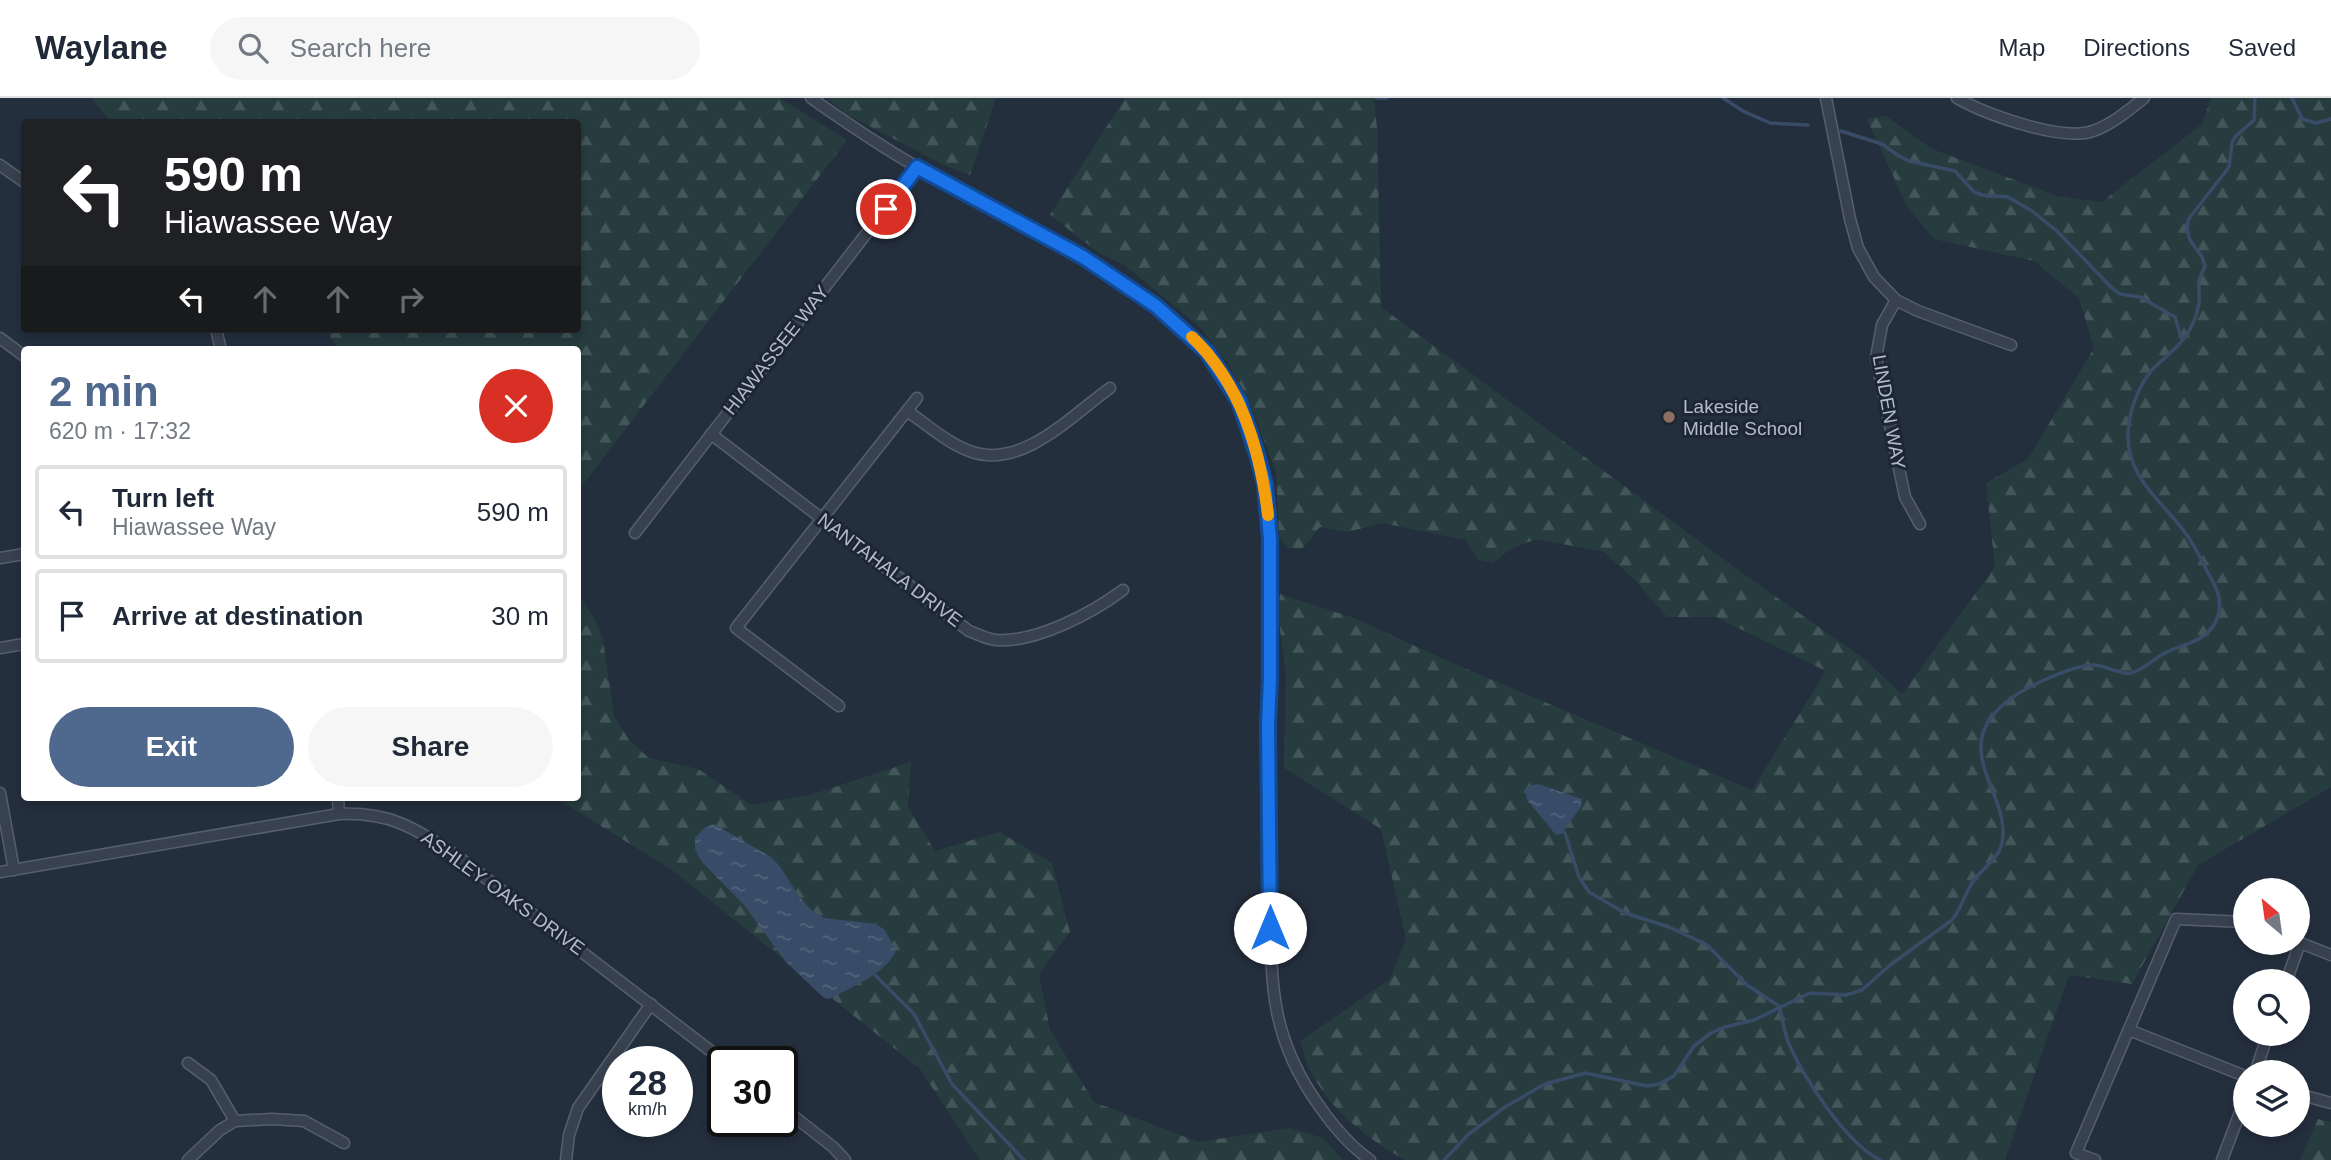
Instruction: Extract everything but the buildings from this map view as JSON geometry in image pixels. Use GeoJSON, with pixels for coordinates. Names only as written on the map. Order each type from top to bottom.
{"type":"FeatureCollection","features":[{"type":"Feature","properties":{"kind":"street"},"geometry":{"type":"LineString","coordinates":[[811,98],[856,130],[917,167],[1071,250],[1118,279],[1156,306],[1207,352],[1239,401],[1265,484],[1270,539],[1268,732],[1270,947],[1274,1004],[1288,1050],[1311,1095],[1344,1137],[1370,1160]]}},
{"type":"Feature","properties":{"kind":"street"},"geometry":{"type":"LineString","coordinates":[[1826,98],[1850,219],[1858,248],[1874,277],[1896,300],[1918,311],[2011,345]]}},
{"type":"Feature","properties":{"kind":"street"},"geometry":{"type":"LineString","coordinates":[[1959,99],[1985,112],[2049,131],[2082,134],[2105,126],[2144,98]]}},
{"type":"Feature","properties":{"kind":"street"},"geometry":{"type":"LineString","coordinates":[[0,165],[21,180]]}},
{"type":"Feature","properties":{"kind":"street","name":"HIAWASSEE WAY"},"geometry":{"type":"LineString","coordinates":[[635,533],[917,167]]}},
{"type":"Feature","properties":{"kind":"street","name":"LINDEN WAY"},"geometry":{"type":"LineString","coordinates":[[1896,300],[1882,326],[1876,359],[1905,497],[1920,524]]}},
{"type":"Feature","properties":{"kind":"street"},"geometry":{"type":"LineString","coordinates":[[0,338],[21,354]]}},
{"type":"Feature","properties":{"kind":"street"},"geometry":{"type":"LineString","coordinates":[[907,411],[957,445],[971,451],[1006,454],[1023,449],[1040,439],[1110,388]]}},
{"type":"Feature","properties":{"kind":"street"},"geometry":{"type":"LineString","coordinates":[[839,706],[736,628],[917,398]]}},
{"type":"Feature","properties":{"kind":"street","name":"NANTAHALA DRIVE"},"geometry":{"type":"LineString","coordinates":[[711,434],[969,631],[993,639],[1008,640],[1046,630],[1100,606],[1123,590]]}},
{"type":"Feature","properties":{"kind":"street"},"geometry":{"type":"LineString","coordinates":[[0,558],[21,554]]}},
{"type":"Feature","properties":{"kind":"street"},"geometry":{"type":"LineString","coordinates":[[0,648],[21,644]]}},
{"type":"Feature","properties":{"kind":"street"},"geometry":{"type":"LineString","coordinates":[[0,793],[14,870]]}},
{"type":"Feature","properties":{"kind":"street"},"geometry":{"type":"LineString","coordinates":[[338,801],[339,814]]}},
{"type":"Feature","properties":{"kind":"street","name":"ASHLEY OAKS DRIVE"},"geometry":{"type":"LineString","coordinates":[[0,872],[339,814],[380,816],[416,829],[457,856],[707,1047]]}},
{"type":"Feature","properties":{"kind":"street"},"geometry":{"type":"LineString","coordinates":[[2095,1160],[2076,1153],[2176,919],[2233,921]]}},
{"type":"Feature","properties":{"kind":"street"},"geometry":{"type":"LineString","coordinates":[[2310,947],[2331,956]]}},
{"type":"Feature","properties":{"kind":"street"},"geometry":{"type":"LineString","coordinates":[[566,1160],[573,1120],[578,1108],[651,1004]]}},
{"type":"Feature","properties":{"kind":"street"},"geometry":{"type":"LineString","coordinates":[[2129,1030],[2233,1071]]}},
{"type":"Feature","properties":{"kind":"street"},"geometry":{"type":"LineString","coordinates":[[188,1063],[211,1080],[235,1121]]}},
{"type":"Feature","properties":{"kind":"street"},"geometry":{"type":"LineString","coordinates":[[2310,1098],[2331,1104]]}},
{"type":"Feature","properties":{"kind":"street"},"geometry":{"type":"LineString","coordinates":[[798,1120],[845,1160]]}},
{"type":"Feature","properties":{"kind":"street"},"geometry":{"type":"LineString","coordinates":[[188,1160],[220,1130],[235,1121],[304,1121],[344,1143]]}},
{"type":"Feature","properties":{"kind":"street"},"geometry":{"type":"LineString","coordinates":[[2222,1160],[2233,1130]]}},
{"type":"Feature","properties":{"kind":"green space"},"geometry":{"type":"Polygon","coordinates":[[[91,98],[780,98],[847,140],[581,487],[581,346],[337,346],[327,333],[581,333],[581,119],[108,119],[91,98]]]}},
{"type":"Feature","properties":{"kind":"green space"},"geometry":{"type":"Polygon","coordinates":[[[827,98],[996,98],[970,175],[942,164],[846,114],[827,98]]]}},
{"type":"Feature","properties":{"kind":"green space"},"geometry":{"type":"Polygon","coordinates":[[[1125,98],[1374,98],[1381,307],[1752,580],[1863,658],[1902,694],[1995,567],[1986,483],[2028,459],[2094,348],[2079,298],[2034,261],[1934,239],[1908,208],[1867,119],[1886,116],[1932,149],[2060,197],[2102,202],[2202,124],[2211,98],[2331,98],[2331,787],[2198,865],[2132,984],[2069,975],[2005,1160],[1405,1160],[1364,1133],[1329,1099],[1309,1068],[1300,1041],[1389,980],[1406,939],[1381,829],[1284,768],[1286,676],[1278,614],[1280,594],[1354,618],[1450,662],[1752,790],[1826,671],[1716,617],[1667,617],[1635,580],[1604,552],[1536,539],[1509,550],[1493,563],[1478,560],[1466,540],[1382,523],[1348,532],[1320,527],[1302,549],[1289,548],[1279,538],[1276,472],[1248,398],[1226,361],[1201,328],[1126,266],[1098,252],[1050,215],[1125,98]]]}},
{"type":"Feature","properties":{"kind":"green space"},"geometry":{"type":"Polygon","coordinates":[[[581,598],[596,621],[603,640],[614,716],[629,740],[649,758],[698,769],[752,805],[810,795],[911,762],[908,807],[935,851],[999,832],[1052,863],[1070,932],[1039,974],[1050,1030],[1094,1102],[1198,1142],[1290,1128],[1323,1138],[1343,1160],[980,1160],[920,1069],[675,872],[561,801],[581,801],[581,598]]]}},
{"type":"Feature","properties":{"kind":"green space"},"geometry":{"type":"Polygon","coordinates":[[[2318,1119],[2331,1122],[2331,1160],[2300,1160],[2318,1119]]]}},
{"type":"Feature","properties":{"kind":"water"},"geometry":{"type":"Polygon","coordinates":[[[1538,784],[1582,799],[1581,807],[1565,833],[1556,835],[1527,800],[1525,790],[1538,784]]]}},
{"type":"Feature","properties":{"kind":"water"},"geometry":{"type":"Polygon","coordinates":[[[714,824],[771,857],[811,910],[824,918],[876,924],[885,930],[896,951],[891,959],[867,979],[830,999],[824,998],[786,962],[744,905],[701,861],[695,849],[695,838],[704,828],[714,824]]]}},
{"type":"Feature","properties":{"kind":"waterway"},"geometry":{"type":"LineString","coordinates":[[1376,98],[1387,98]]}},
{"type":"Feature","properties":{"kind":"waterway"},"geometry":{"type":"LineString","coordinates":[[1723,98],[1770,123],[1808,125]]}},
{"type":"Feature","properties":{"kind":"waterway"},"geometry":{"type":"LineString","coordinates":[[1444,1160],[1469,1134],[1505,1107],[1545,1084],[1585,1073],[1647,1086],[1659,1084],[1674,1076],[1694,1046],[1711,1033],[1754,1020],[1810,993],[1846,995],[1862,990],[1890,965],[1952,920],[1976,877],[1999,851],[2003,836],[2002,819],[1981,753],[1982,737],[1989,721],[2004,704],[2034,685],[2086,666],[2095,665],[2122,673],[2136,672],[2163,654],[2197,640],[2210,630],[2219,612],[2219,596],[2188,536],[2139,475],[2129,448],[2128,433],[2132,408],[2142,384],[2188,333],[2195,318],[2199,302],[2199,281],[2205,266],[2190,240],[2188,220],[2229,167],[2235,137],[2254,120],[2255,98]]}},
{"type":"Feature","properties":{"kind":"waterway"},"geometry":{"type":"LineString","coordinates":[[2292,98],[2302,119],[2316,123],[2331,119]]}},
{"type":"Feature","properties":{"kind":"waterway"},"geometry":{"type":"LineString","coordinates":[[1841,131],[1882,144],[1909,161],[1955,171],[1974,192],[2008,197],[2032,211],[2057,231],[2120,294],[2140,297],[2175,317],[2182,340]]}},
{"type":"Feature","properties":{"kind":"waterway"},"geometry":{"type":"LineString","coordinates":[[1565,833],[1579,877],[1589,892],[1625,913],[1669,927],[1707,945],[1747,985],[1779,1006],[1789,1044],[1815,1091],[1840,1125],[1867,1152],[1880,1160]]}},
{"type":"Feature","properties":{"kind":"waterway"},"geometry":{"type":"LineString","coordinates":[[874,974],[914,1014],[952,1084],[1024,1160]]}},
{"type":"Feature","properties":{"kind":"slow traffic"},"geometry":{"type":"LineString","coordinates":[[1192,337],[1207,352],[1239,401],[1265,484],[1268,515]]}},
{"type":"Feature","properties":{"kind":"place","name":"Lakeside Middle School"},"geometry":{"type":"Point","coordinates":[1669,417]}},
{"type":"Feature","properties":{"kind":"route"},"geometry":{"type":"LineString","coordinates":[[886,209],[917,167],[1059,244],[1118,279],[1156,306],[1207,352],[1239,401],[1265,484],[1270,539],[1270,928]]}}]}
